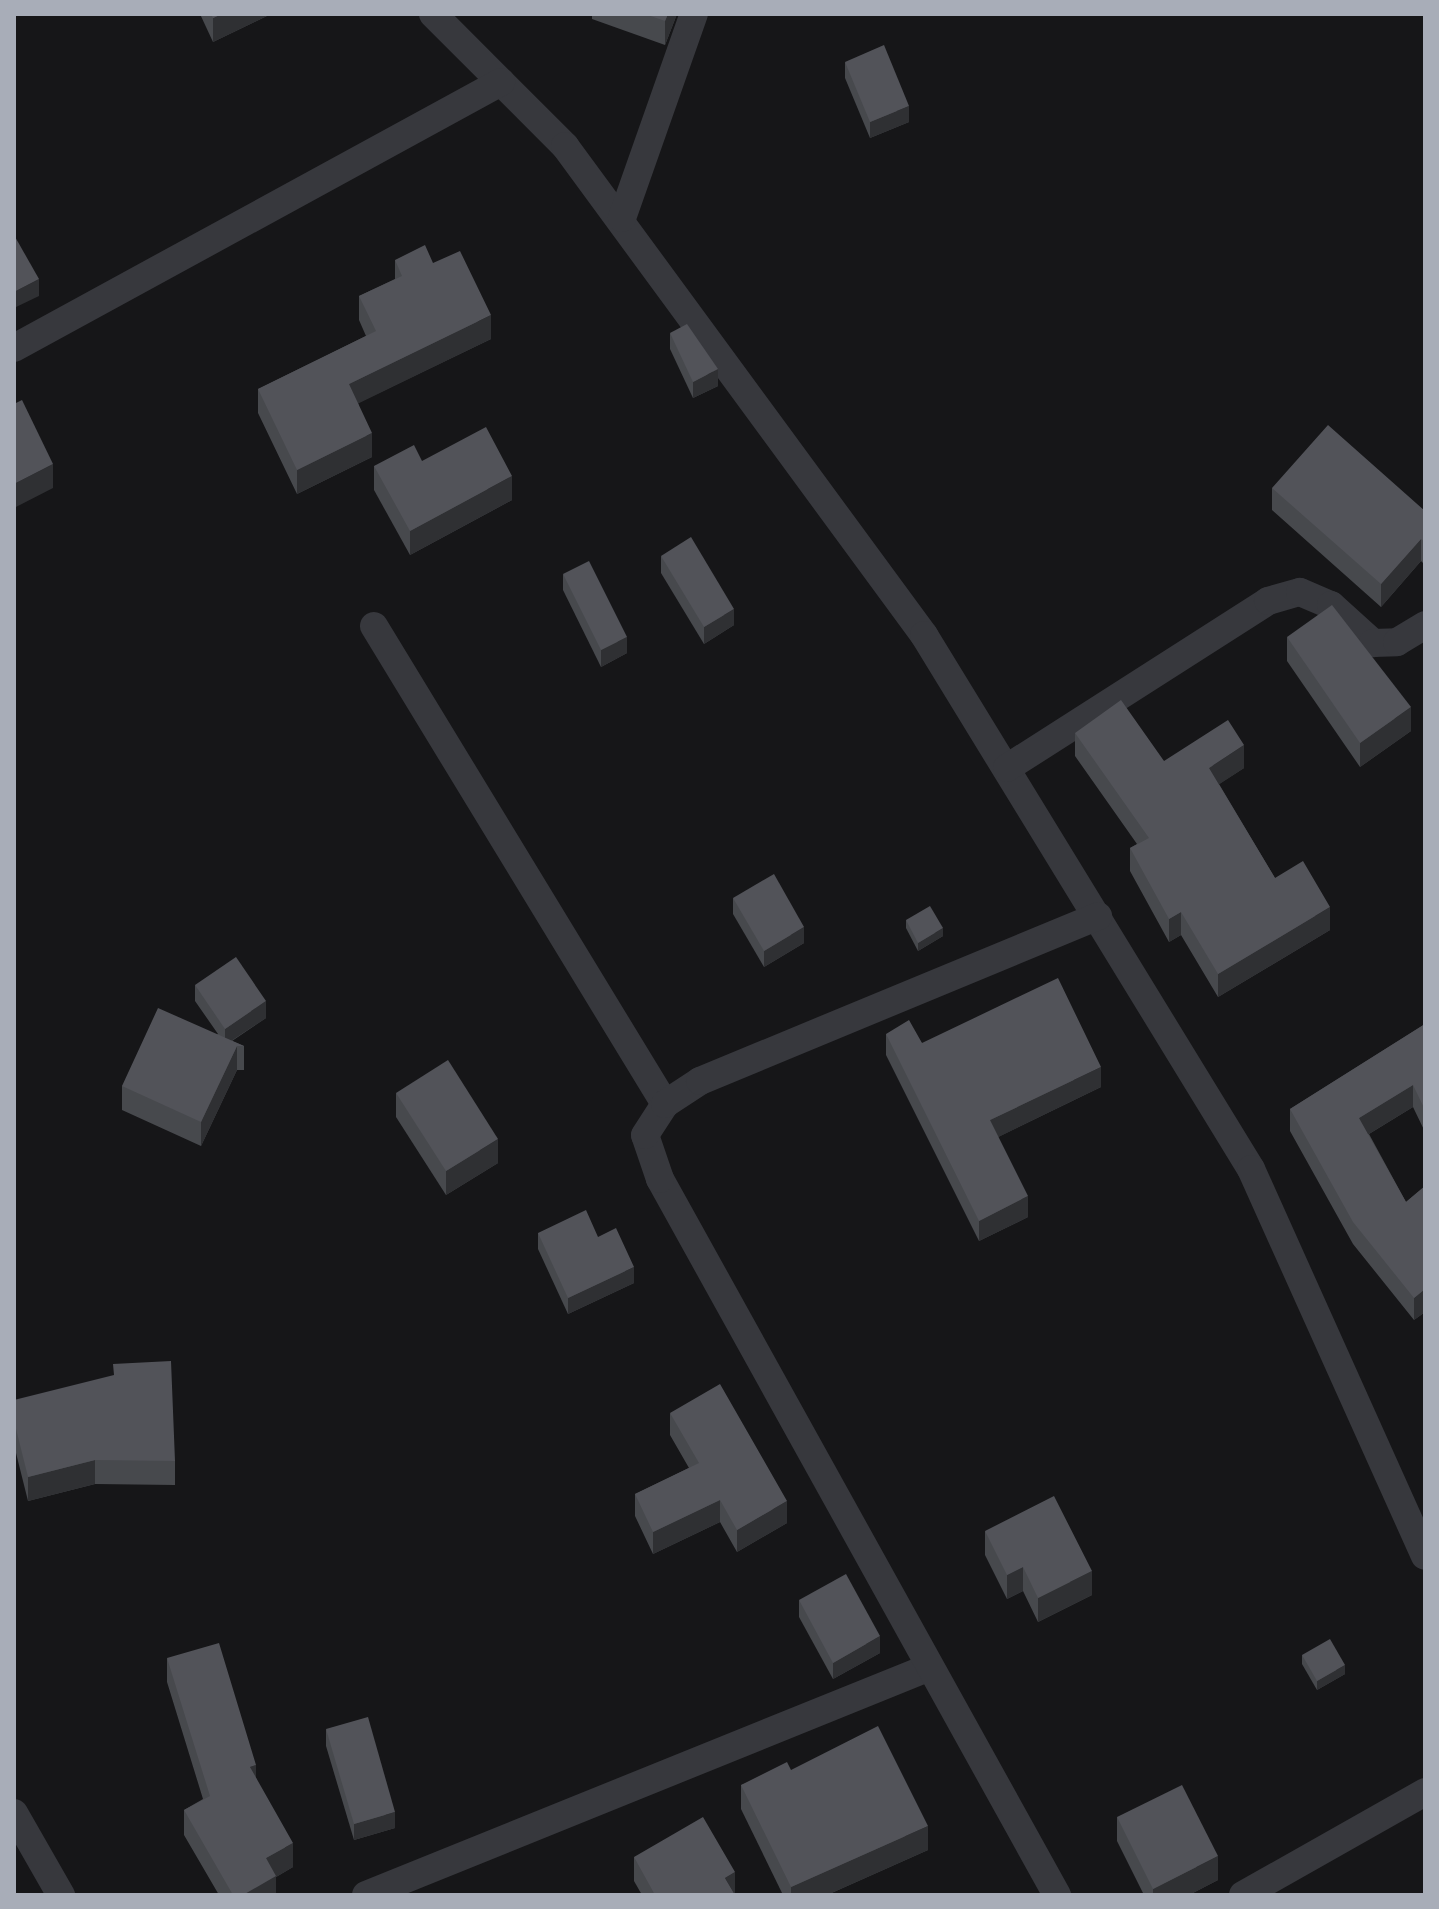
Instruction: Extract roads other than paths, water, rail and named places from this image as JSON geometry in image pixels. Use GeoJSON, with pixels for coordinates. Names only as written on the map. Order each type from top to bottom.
{"type":"FeatureCollection","features":[{"type":"Feature","properties":{"kind":"street"},"geometry":{"type":"LineString","coordinates":[[433,14],[501,82],[622,218],[924,635],[1251,1169],[1425,1556]]}},
{"type":"Feature","properties":{"kind":"street"},"geometry":{"type":"LineString","coordinates":[[622,218],[694,14]]}},
{"type":"Feature","properties":{"kind":"street"},"geometry":{"type":"LineString","coordinates":[[14,348],[501,82]]}},
{"type":"Feature","properties":{"kind":"street"},"geometry":{"type":"LineString","coordinates":[[1007,768],[1268,601],[1300,592],[1331,605],[1373,643],[1397,642],[1425,625]]}},
{"type":"Feature","properties":{"kind":"street"},"geometry":{"type":"LineString","coordinates":[[374,626],[665,1104]]}},
{"type":"Feature","properties":{"kind":"street"},"geometry":{"type":"LineString","coordinates":[[1057,1895],[660,1179],[645,1135],[665,1104],[700,1081],[1098,916]]}},
{"type":"Feature","properties":{"kind":"street"},"geometry":{"type":"LineString","coordinates":[[366,1895],[930,1667]]}},
{"type":"Feature","properties":{"kind":"street"},"geometry":{"type":"LineString","coordinates":[[1243,1895],[1425,1792]]}},
{"type":"Feature","properties":{"kind":"street"},"geometry":{"type":"LineString","coordinates":[[14,1813],[61,1895]]}}]}
